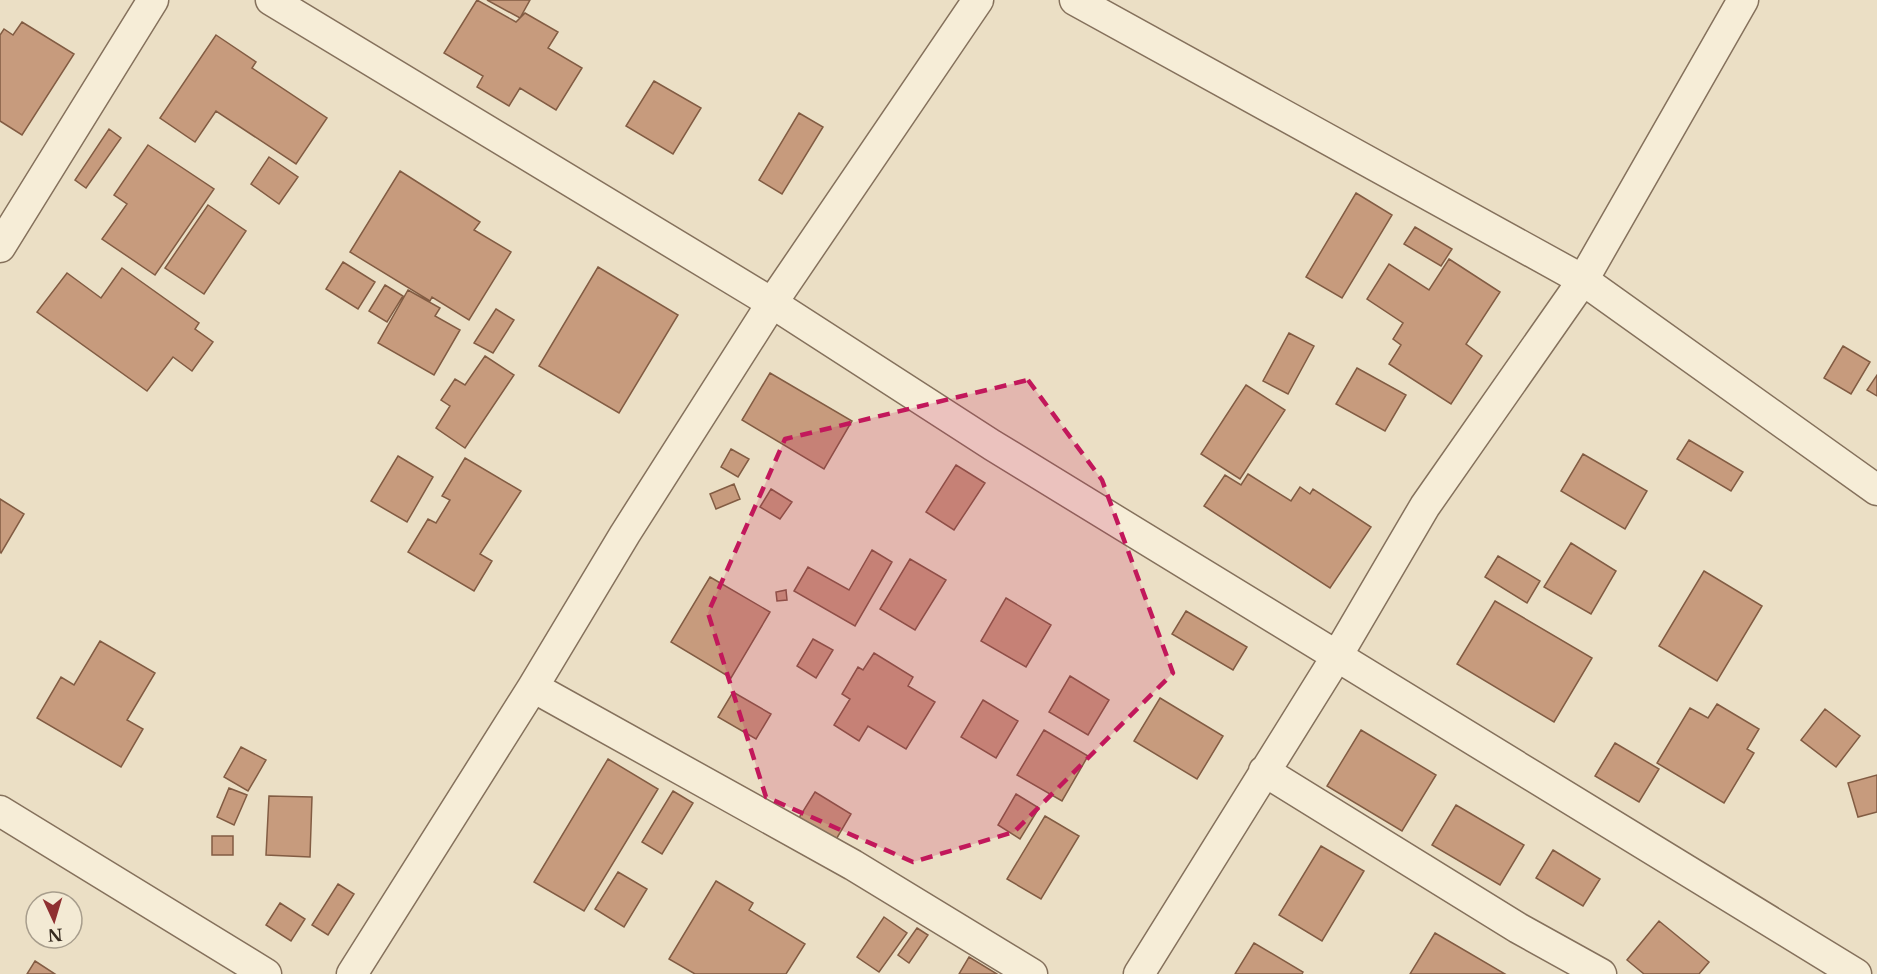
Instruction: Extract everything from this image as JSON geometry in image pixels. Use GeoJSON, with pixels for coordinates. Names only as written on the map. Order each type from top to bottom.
{"type":"FeatureCollection","features":[{"type":"Feature","properties":{"kind":"street"},"geometry":{"type":"LineString","coordinates":[[0,247],[153,0]]}},
{"type":"Feature","properties":{"kind":"street"},"geometry":{"type":"LineString","coordinates":[[271,0],[772,303],[1002,451],[1856,974]]}},
{"type":"Feature","properties":{"kind":"street"},"geometry":{"type":"LineString","coordinates":[[351,974],[772,303],[978,0]]}},
{"type":"Feature","properties":{"kind":"street"},"geometry":{"type":"LineString","coordinates":[[1075,0],[1583,280],[1877,490]]}},
{"type":"Feature","properties":{"kind":"street"},"geometry":{"type":"LineString","coordinates":[[1139,974],[1337,656],[1425,506],[1583,280],[1743,0]]}},
{"type":"Feature","properties":{"kind":"street"},"geometry":{"type":"LineString","coordinates":[[533,687],[854,865],[1032,974]]}},
{"type":"Feature","properties":{"kind":"street"},"geometry":{"type":"LineString","coordinates":[[1264,771],[1518,928],[1601,974]]}},
{"type":"Feature","properties":{"kind":"street"},"geometry":{"type":"LineString","coordinates":[[0,812],[266,974]]}},
{"type":"Feature","properties":{"kind":"highlighted area"},"geometry":{"type":"Polygon","coordinates":[[[1028,380],[1102,480],[1173,673],[1014,832],[913,862],[766,797],[708,613],[785,439],[1028,380]]]}},
{"type":"Feature","properties":{"kind":"building"},"geometry":{"type":"Polygon","coordinates":[[[477,0],[516,22],[525,13],[558,32],[548,48],[582,68],[556,110],[520,88],[509,106],[477,87],[483,76],[444,53],[477,0]]]}},
{"type":"Feature","properties":{"kind":"building"},"geometry":{"type":"Polygon","coordinates":[[[487,0],[530,0],[520,18],[487,0]]]}},
{"type":"Feature","properties":{"kind":"building"},"geometry":{"type":"Polygon","coordinates":[[[22,22],[74,54],[22,135],[0,121],[0,35],[4,29],[13,35],[22,22]]]}},
{"type":"Feature","properties":{"kind":"building"},"geometry":{"type":"Polygon","coordinates":[[[216,35],[256,62],[252,68],[327,118],[296,164],[216,111],[195,142],[160,118],[216,35]]]}},
{"type":"Feature","properties":{"kind":"building"},"geometry":{"type":"Polygon","coordinates":[[[654,81],[701,108],[673,154],[626,126],[654,81]]]}},
{"type":"Feature","properties":{"kind":"building"},"geometry":{"type":"Polygon","coordinates":[[[799,113],[823,127],[782,194],[759,180],[799,113]]]}},
{"type":"Feature","properties":{"kind":"building"},"geometry":{"type":"Polygon","coordinates":[[[109,129],[121,138],[86,188],[75,180],[109,129]]]}},
{"type":"Feature","properties":{"kind":"building"},"geometry":{"type":"Polygon","coordinates":[[[148,145],[214,189],[155,275],[102,239],[127,204],[114,195],[148,145]]]}},
{"type":"Feature","properties":{"kind":"building"},"geometry":{"type":"Polygon","coordinates":[[[269,157],[298,177],[279,204],[251,184],[269,157]]]}},
{"type":"Feature","properties":{"kind":"building"},"geometry":{"type":"Polygon","coordinates":[[[400,171],[480,222],[474,230],[511,252],[469,320],[432,297],[430,301],[350,252],[400,171]]]}},
{"type":"Feature","properties":{"kind":"building"},"geometry":{"type":"Polygon","coordinates":[[[1356,193],[1392,215],[1342,298],[1306,277],[1356,193]]]}},
{"type":"Feature","properties":{"kind":"building"},"geometry":{"type":"Polygon","coordinates":[[[208,205],[246,231],[204,294],[165,268],[208,205]]]}},
{"type":"Feature","properties":{"kind":"building"},"geometry":{"type":"Polygon","coordinates":[[[1415,227],[1452,249],[1441,266],[1404,244],[1415,227]]]}},
{"type":"Feature","properties":{"kind":"building"},"geometry":{"type":"Polygon","coordinates":[[[1449,259],[1500,292],[1466,344],[1482,356],[1451,404],[1389,364],[1401,345],[1393,339],[1403,323],[1367,299],[1389,264],[1429,290],[1449,259]]]}},
{"type":"Feature","properties":{"kind":"building"},"geometry":{"type":"Polygon","coordinates":[[[343,262],[375,282],[358,309],[326,289],[343,262]]]}},
{"type":"Feature","properties":{"kind":"building"},"geometry":{"type":"Polygon","coordinates":[[[598,267],[678,315],[619,413],[539,366],[598,267]]]}},
{"type":"Feature","properties":{"kind":"building"},"geometry":{"type":"Polygon","coordinates":[[[122,268],[199,323],[195,329],[213,342],[192,371],[173,357],[147,391],[37,312],[67,273],[101,298],[122,268]]]}},
{"type":"Feature","properties":{"kind":"building"},"geometry":{"type":"Polygon","coordinates":[[[385,285],[403,296],[387,322],[369,311],[385,285]]]}},
{"type":"Feature","properties":{"kind":"building"},"geometry":{"type":"Polygon","coordinates":[[[408,290],[440,308],[435,316],[460,330],[434,375],[378,343],[408,290]]]}},
{"type":"Feature","properties":{"kind":"building"},"geometry":{"type":"Polygon","coordinates":[[[496,309],[514,320],[493,353],[474,343],[496,309]]]}},
{"type":"Feature","properties":{"kind":"building"},"geometry":{"type":"Polygon","coordinates":[[[1289,333],[1314,346],[1288,394],[1263,381],[1289,333]]]}},
{"type":"Feature","properties":{"kind":"building"},"geometry":{"type":"Polygon","coordinates":[[[1843,346],[1870,362],[1851,394],[1824,378],[1843,346]]]}},
{"type":"Feature","properties":{"kind":"building"},"geometry":{"type":"Polygon","coordinates":[[[485,356],[514,375],[465,448],[436,428],[450,406],[441,400],[455,379],[465,385],[485,356]]]}},
{"type":"Feature","properties":{"kind":"building"},"geometry":{"type":"Polygon","coordinates":[[[1357,368],[1406,395],[1385,431],[1336,404],[1357,368]]]}},
{"type":"Feature","properties":{"kind":"building"},"geometry":{"type":"Polygon","coordinates":[[[770,373],[852,421],[824,469],[742,420],[770,373]]]}},
{"type":"Feature","properties":{"kind":"building"},"geometry":{"type":"Polygon","coordinates":[[[1877,375],[1877,396],[1867,390],[1877,375]]]}},
{"type":"Feature","properties":{"kind":"building"},"geometry":{"type":"Polygon","coordinates":[[[1246,385],[1285,410],[1240,479],[1201,454],[1246,385]]]}},
{"type":"Feature","properties":{"kind":"building"},"geometry":{"type":"Polygon","coordinates":[[[1689,440],[1743,472],[1731,491],[1677,459],[1689,440]]]}},
{"type":"Feature","properties":{"kind":"building"},"geometry":{"type":"Polygon","coordinates":[[[731,449],[749,459],[738,477],[721,467],[731,449]]]}},
{"type":"Feature","properties":{"kind":"building"},"geometry":{"type":"Polygon","coordinates":[[[1583,454],[1647,491],[1625,529],[1561,491],[1583,454]]]}},
{"type":"Feature","properties":{"kind":"building"},"geometry":{"type":"Polygon","coordinates":[[[398,456],[433,477],[407,522],[371,501],[398,456]]]}},
{"type":"Feature","properties":{"kind":"building"},"geometry":{"type":"Polygon","coordinates":[[[465,458],[521,491],[480,554],[492,561],[474,591],[408,552],[428,519],[436,523],[450,500],[442,496],[465,458]]]}},
{"type":"Feature","properties":{"kind":"building"},"geometry":{"type":"Polygon","coordinates":[[[956,465],[985,483],[954,530],[926,512],[956,465]]]}},
{"type":"Feature","properties":{"kind":"building"},"geometry":{"type":"Polygon","coordinates":[[[1248,474],[1291,501],[1300,487],[1310,494],[1313,489],[1371,527],[1330,588],[1204,506],[1225,475],[1241,485],[1248,474]]]}},
{"type":"Feature","properties":{"kind":"building"},"geometry":{"type":"Polygon","coordinates":[[[734,484],[740,499],[716,509],[710,494],[734,484]]]}},
{"type":"Feature","properties":{"kind":"building"},"geometry":{"type":"Polygon","coordinates":[[[771,489],[792,502],[780,519],[760,507],[771,489]]]}},
{"type":"Feature","properties":{"kind":"building"},"geometry":{"type":"Polygon","coordinates":[[[0,499],[24,514],[1,553],[0,552],[0,499]]]}},
{"type":"Feature","properties":{"kind":"building"},"geometry":{"type":"Polygon","coordinates":[[[1571,543],[1616,571],[1591,614],[1544,587],[1571,543]]]}},
{"type":"Feature","properties":{"kind":"building"},"geometry":{"type":"Polygon","coordinates":[[[872,550],[892,562],[855,626],[794,591],[808,567],[849,590],[872,550]]]}},
{"type":"Feature","properties":{"kind":"building"},"geometry":{"type":"Polygon","coordinates":[[[1498,556],[1540,581],[1527,603],[1485,577],[1498,556]]]}},
{"type":"Feature","properties":{"kind":"building"},"geometry":{"type":"Polygon","coordinates":[[[910,559],[946,580],[915,630],[880,609],[910,559]]]}},
{"type":"Feature","properties":{"kind":"building"},"geometry":{"type":"Polygon","coordinates":[[[1704,571],[1762,606],[1717,681],[1659,646],[1704,571]]]}},
{"type":"Feature","properties":{"kind":"building"},"geometry":{"type":"Polygon","coordinates":[[[710,577],[770,612],[731,678],[671,642],[710,577]]]}},
{"type":"Feature","properties":{"kind":"building"},"geometry":{"type":"Polygon","coordinates":[[[786,590],[787,600],[777,601],[776,592],[786,590]]]}},
{"type":"Feature","properties":{"kind":"building"},"geometry":{"type":"Polygon","coordinates":[[[1006,598],[1051,625],[1026,667],[981,641],[1006,598]]]}},
{"type":"Feature","properties":{"kind":"building"},"geometry":{"type":"Polygon","coordinates":[[[1495,601],[1592,658],[1554,722],[1457,664],[1495,601]]]}},
{"type":"Feature","properties":{"kind":"building"},"geometry":{"type":"Polygon","coordinates":[[[1186,611],[1247,647],[1233,670],[1172,634],[1186,611]]]}},
{"type":"Feature","properties":{"kind":"building"},"geometry":{"type":"Polygon","coordinates":[[[813,639],[833,650],[816,678],[797,666],[813,639]]]}},
{"type":"Feature","properties":{"kind":"building"},"geometry":{"type":"Polygon","coordinates":[[[100,641],[155,673],[127,720],[143,729],[121,767],[37,718],[61,677],[74,685],[100,641]]]}},
{"type":"Feature","properties":{"kind":"building"},"geometry":{"type":"Polygon","coordinates":[[[874,653],[913,677],[908,686],[935,702],[906,749],[868,726],[859,741],[834,725],[850,699],[842,694],[858,667],[863,670],[874,653]]]}},
{"type":"Feature","properties":{"kind":"building"},"geometry":{"type":"Polygon","coordinates":[[[1070,676],[1109,700],[1088,735],[1049,712],[1070,676]]]}},
{"type":"Feature","properties":{"kind":"building"},"geometry":{"type":"Polygon","coordinates":[[[733,692],[771,714],[756,739],[718,717],[733,692]]]}},
{"type":"Feature","properties":{"kind":"building"},"geometry":{"type":"Polygon","coordinates":[[[1160,698],[1223,736],[1197,779],[1134,741],[1160,698]]]}},
{"type":"Feature","properties":{"kind":"building"},"geometry":{"type":"Polygon","coordinates":[[[983,700],[1018,721],[996,758],[961,737],[983,700]]]}},
{"type":"Feature","properties":{"kind":"building"},"geometry":{"type":"Polygon","coordinates":[[[1717,704],[1759,729],[1747,749],[1754,753],[1724,803],[1657,763],[1690,708],[1708,718],[1717,704]]]}},
{"type":"Feature","properties":{"kind":"building"},"geometry":{"type":"Polygon","coordinates":[[[1825,709],[1860,736],[1836,767],[1801,740],[1825,709]]]}},
{"type":"Feature","properties":{"kind":"building"},"geometry":{"type":"Polygon","coordinates":[[[1044,730],[1088,756],[1062,801],[1017,775],[1044,730]]]}},
{"type":"Feature","properties":{"kind":"building"},"geometry":{"type":"Polygon","coordinates":[[[1361,730],[1436,775],[1402,831],[1327,786],[1361,730]]]}},
{"type":"Feature","properties":{"kind":"building"},"geometry":{"type":"Polygon","coordinates":[[[1615,743],[1659,769],[1639,802],[1595,776],[1615,743]]]}},
{"type":"Feature","properties":{"kind":"building"},"geometry":{"type":"Polygon","coordinates":[[[241,747],[266,760],[248,791],[224,777],[241,747]]]}},
{"type":"Feature","properties":{"kind":"building"},"geometry":{"type":"Polygon","coordinates":[[[608,759],[658,789],[584,911],[534,882],[608,759]]]}},
{"type":"Feature","properties":{"kind":"building"},"geometry":{"type":"Polygon","coordinates":[[[1877,775],[1877,812],[1858,817],[1848,783],[1877,775]]]}},
{"type":"Feature","properties":{"kind":"building"},"geometry":{"type":"Polygon","coordinates":[[[229,788],[247,795],[234,825],[217,817],[229,788]]]}},
{"type":"Feature","properties":{"kind":"building"},"geometry":{"type":"Polygon","coordinates":[[[673,791],[693,803],[662,854],[642,842],[673,791]]]}},
{"type":"Feature","properties":{"kind":"building"},"geometry":{"type":"Polygon","coordinates":[[[815,792],[851,814],[834,843],[797,821],[815,792]]]}},
{"type":"Feature","properties":{"kind":"building"},"geometry":{"type":"Polygon","coordinates":[[[1016,794],[1039,808],[1020,839],[998,825],[1016,794]]]}},
{"type":"Feature","properties":{"kind":"building"},"geometry":{"type":"Polygon","coordinates":[[[269,796],[312,797],[310,857],[266,855],[269,796]]]}},
{"type":"Feature","properties":{"kind":"building"},"geometry":{"type":"Polygon","coordinates":[[[1456,805],[1524,845],[1500,885],[1432,845],[1456,805]]]}},
{"type":"Feature","properties":{"kind":"building"},"geometry":{"type":"Polygon","coordinates":[[[1045,816],[1079,836],[1041,899],[1007,879],[1045,816]]]}},
{"type":"Feature","properties":{"kind":"building"},"geometry":{"type":"Polygon","coordinates":[[[212,836],[233,836],[233,855],[212,855],[212,836]]]}},
{"type":"Feature","properties":{"kind":"building"},"geometry":{"type":"Polygon","coordinates":[[[1321,846],[1364,871],[1322,941],[1279,915],[1321,846]]]}},
{"type":"Feature","properties":{"kind":"building"},"geometry":{"type":"Polygon","coordinates":[[[1553,850],[1600,879],[1583,906],[1536,878],[1553,850]]]}},
{"type":"Feature","properties":{"kind":"building"},"geometry":{"type":"Polygon","coordinates":[[[618,872],[647,889],[624,927],[595,909],[618,872]]]}},
{"type":"Feature","properties":{"kind":"building"},"geometry":{"type":"Polygon","coordinates":[[[716,881],[753,903],[749,910],[805,944],[786,974],[695,974],[669,959],[716,881]]]}},
{"type":"Feature","properties":{"kind":"building"},"geometry":{"type":"Polygon","coordinates":[[[338,884],[354,894],[328,935],[312,925],[338,884]]]}},
{"type":"Feature","properties":{"kind":"building"},"geometry":{"type":"Polygon","coordinates":[[[280,903],[305,919],[291,941],[266,925],[280,903]]]}},
{"type":"Feature","properties":{"kind":"building"},"geometry":{"type":"Polygon","coordinates":[[[884,917],[907,933],[879,972],[857,957],[884,917]]]}},
{"type":"Feature","properties":{"kind":"building"},"geometry":{"type":"Polygon","coordinates":[[[1659,921],[1709,962],[1699,974],[1644,974],[1627,960],[1659,921]]]}},
{"type":"Feature","properties":{"kind":"building"},"geometry":{"type":"Polygon","coordinates":[[[917,928],[928,935],[909,963],[898,955],[917,928]]]}},
{"type":"Feature","properties":{"kind":"building"},"geometry":{"type":"Polygon","coordinates":[[[1435,933],[1505,974],[1410,974],[1435,933]]]}},
{"type":"Feature","properties":{"kind":"building"},"geometry":{"type":"Polygon","coordinates":[[[1254,943],[1303,972],[1302,974],[1235,974],[1254,943]]]}},
{"type":"Feature","properties":{"kind":"building"},"geometry":{"type":"Polygon","coordinates":[[[969,957],[997,974],[959,974],[969,957]]]}},
{"type":"Feature","properties":{"kind":"building"},"geometry":{"type":"Polygon","coordinates":[[[35,961],[55,974],[27,974],[35,961]]]}}]}
